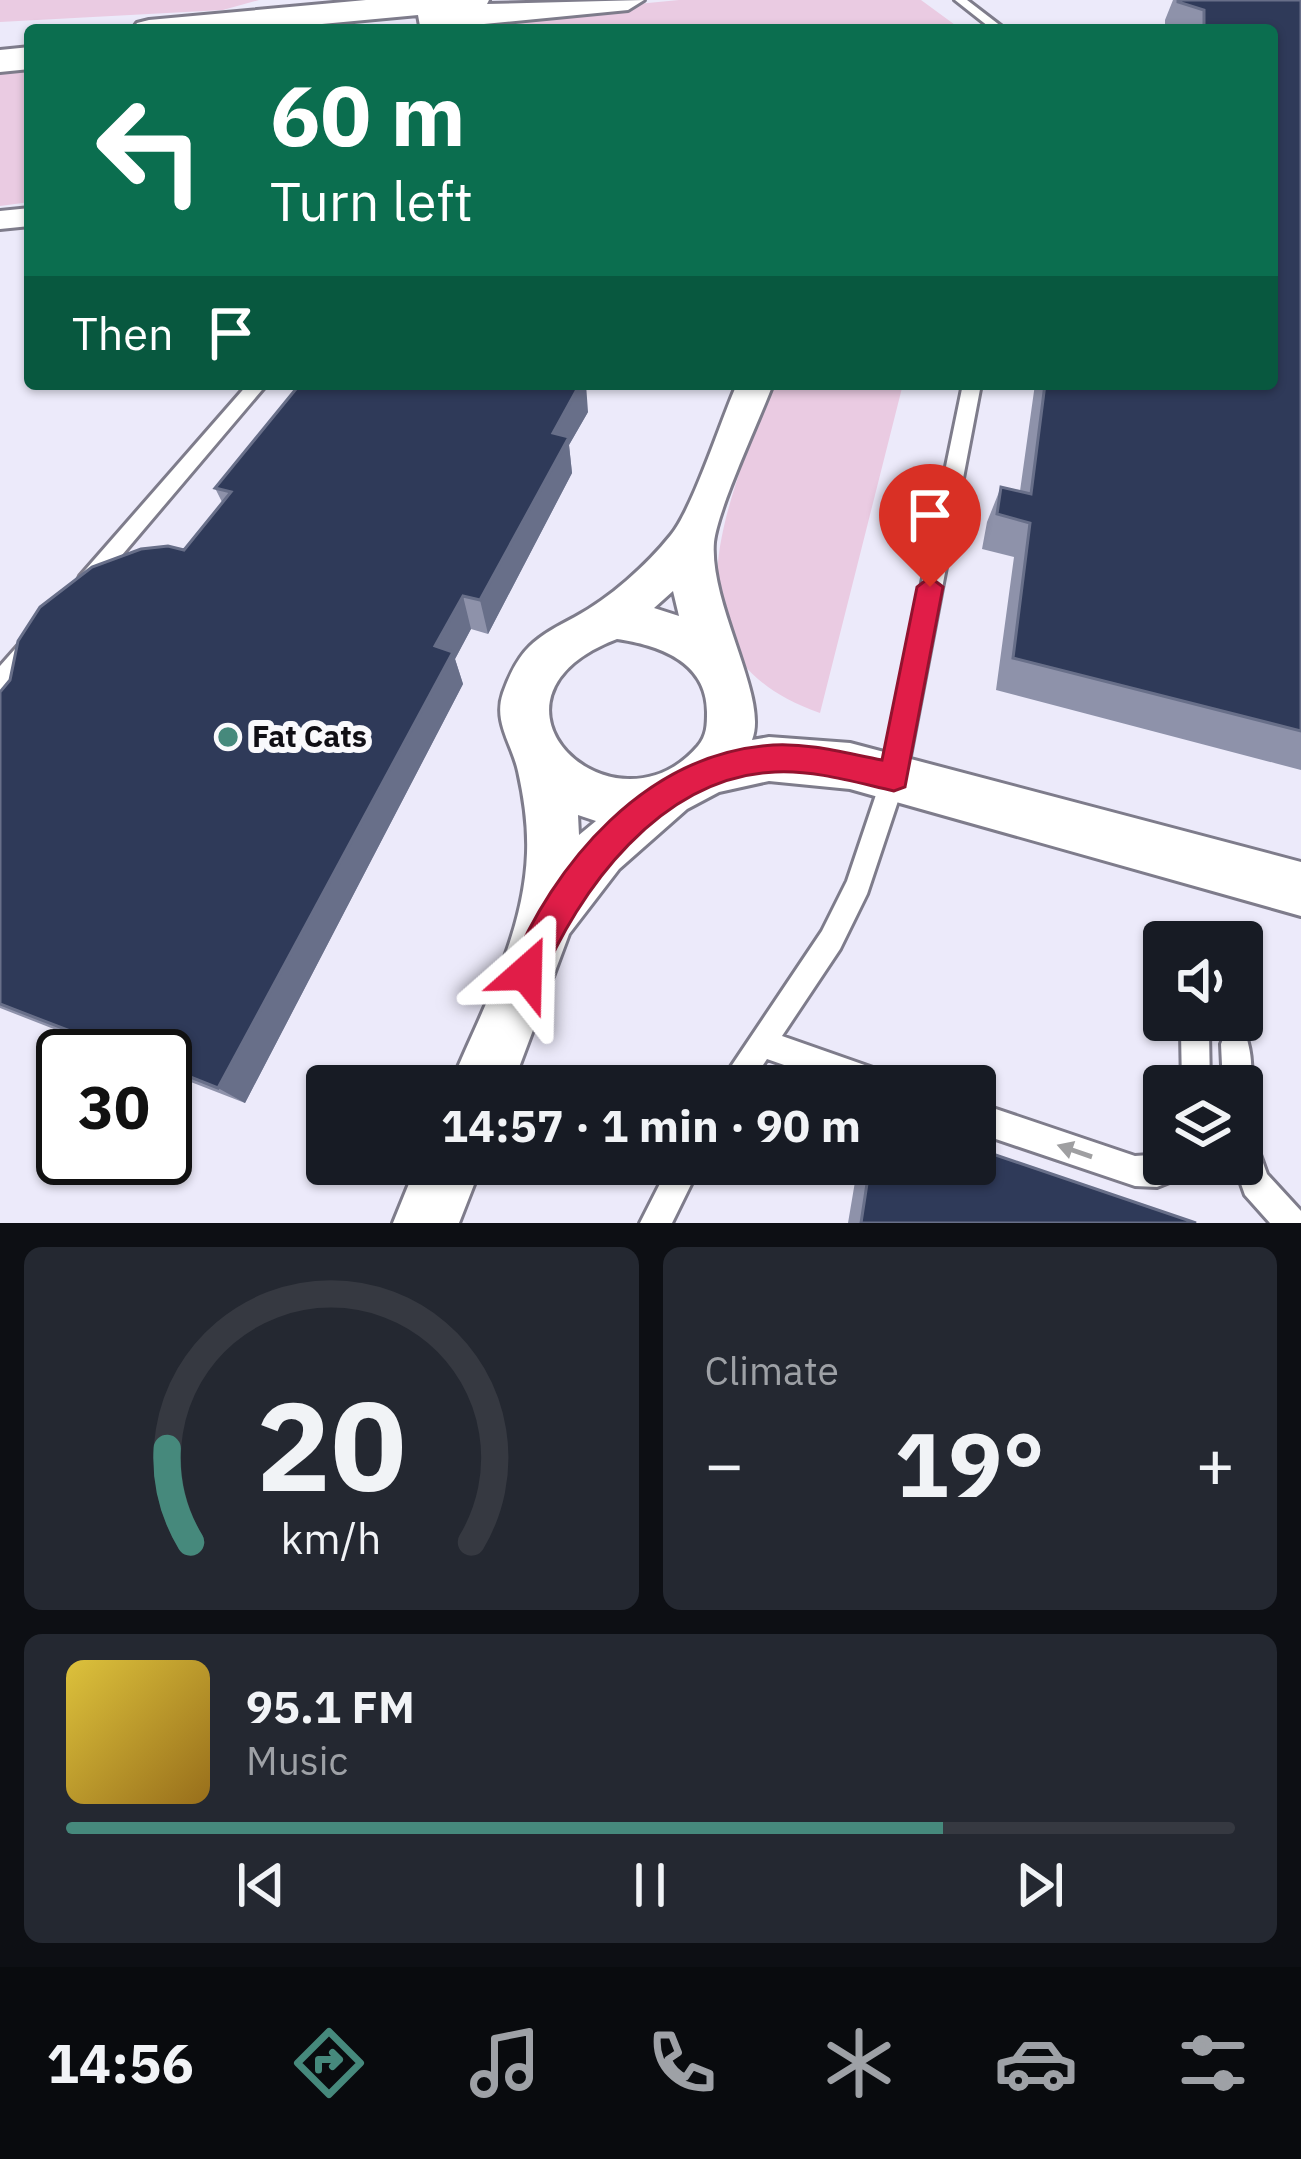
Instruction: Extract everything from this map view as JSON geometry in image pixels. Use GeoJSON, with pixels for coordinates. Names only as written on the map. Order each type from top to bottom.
{"type":"FeatureCollection","features":[{"type":"Feature","properties":{"kind":"main road"},"geometry":{"type":"LineString","coordinates":[[312,24],[473,0]]}},
{"type":"Feature","properties":{"kind":"main road"},"geometry":{"type":"LineString","coordinates":[[318,24],[628,0]]}},
{"type":"Feature","properties":{"kind":"street"},"geometry":{"type":"LineString","coordinates":[[489,1065],[541,935],[556,873],[557,843],[542,766],[523,724],[528,680],[556,645],[598,624],[650,587],[693,539],[753,390]]}},
{"type":"Feature","properties":{"kind":"street"},"geometry":{"type":"LineString","coordinates":[[541,935],[599,851],[690,782],[731,728],[721,670],[695,595],[693,539]]}},
{"type":"Feature","properties":{"kind":"street"},"geometry":{"type":"LineString","coordinates":[[598,624],[631,621],[663,626],[692,639],[773,726],[872,771]]}},
{"type":"Feature","properties":{"kind":"street"},"geometry":{"type":"LineString","coordinates":[[542,766],[569,787],[603,799],[640,801],[770,759],[872,771],[1301,889]]}},
{"type":"Feature","properties":{"kind":"street"},"geometry":{"type":"LineString","coordinates":[[426,1223],[441,1185]]}},
{"type":"Feature","properties":{"kind":"lane"},"geometry":{"type":"LineString","coordinates":[[960,0],[992,24]]}},
{"type":"Feature","properties":{"kind":"lane"},"geometry":{"type":"LineString","coordinates":[[76,594],[253,390]]}},
{"type":"Feature","properties":{"kind":"lane"},"geometry":{"type":"LineString","coordinates":[[746,1065],[831,940],[858,885],[872,771],[970,390]]}},
{"type":"Feature","properties":{"kind":"lane"},"geometry":{"type":"LineString","coordinates":[[0,682],[46,629]]}},
{"type":"Feature","properties":{"kind":"lane"},"geometry":{"type":"LineString","coordinates":[[760,1043],[824,1065]]}},
{"type":"Feature","properties":{"kind":"lane"},"geometry":{"type":"LineString","coordinates":[[1235,1044],[1236,1065]]}},
{"type":"Feature","properties":{"kind":"lane"},"geometry":{"type":"LineString","coordinates":[[996,1124],[1143,1172]]}},
{"type":"Feature","properties":{"kind":"lane"},"geometry":{"type":"LineString","coordinates":[[656,1223],[675,1185]]}},
{"type":"Feature","properties":{"kind":"lane"},"geometry":{"type":"LineString","coordinates":[[1257,1185],[1291,1223]]}},
{"type":"Feature","properties":{"kind":"shaded area"},"geometry":{"type":"Polygon","coordinates":[[[0,0],[259,0],[223,10],[0,22],[0,0]]]}},
{"type":"Feature","properties":{"kind":"shaded area"},"geometry":{"type":"Polygon","coordinates":[[[679,0],[921,0],[954,24],[429,24],[679,0]]]}},
{"type":"Feature","properties":{"kind":"shaded area"},"geometry":{"type":"Polygon","coordinates":[[[24,63],[24,203],[0,206],[0,65],[24,63]]]}},
{"type":"Feature","properties":{"kind":"shaded area"},"geometry":{"type":"Polygon","coordinates":[[[770,390],[901,390],[820,713],[768,687],[736,654],[720,615],[717,571],[738,477],[770,390]]]}},
{"type":"Feature","properties":{"kind":"building"},"geometry":{"type":"Polygon","coordinates":[[[1301,0],[1301,731],[1013,658],[1030,523],[997,514],[1001,487],[1031,494],[1044,390],[1278,390],[1278,24],[1204,24],[1204,10],[1178,2],[1301,0]]]}},
{"type":"Feature","properties":{"kind":"building","name":"Fat Cats"},"geometry":{"type":"Polygon","coordinates":[[[295,390],[577,390],[553,433],[569,437],[480,600],[463,596],[435,646],[453,652],[218,1088],[192,1078],[192,1029],[65,1029],[0,1004],[0,692],[10,680],[18,641],[40,607],[92,567],[141,549],[168,546],[184,550],[231,492],[215,488],[295,390]]]}},
{"type":"Feature","properties":{"kind":"building"},"geometry":{"type":"Polygon","coordinates":[[[996,1155],[1196,1223],[861,1223],[867,1185],[996,1185],[996,1155]]]}},
{"type":"Feature","properties":{"kind":"place","name":"Fat Cats"},"geometry":{"type":"Point","coordinates":[228,737]}},
{"type":"Feature","properties":{"kind":"route"},"geometry":{"type":"LineString","coordinates":[[526,973],[541,935],[599,851],[636,818],[704,772],[737,763],[810,759],[894,777],[930,587]]}}]}
